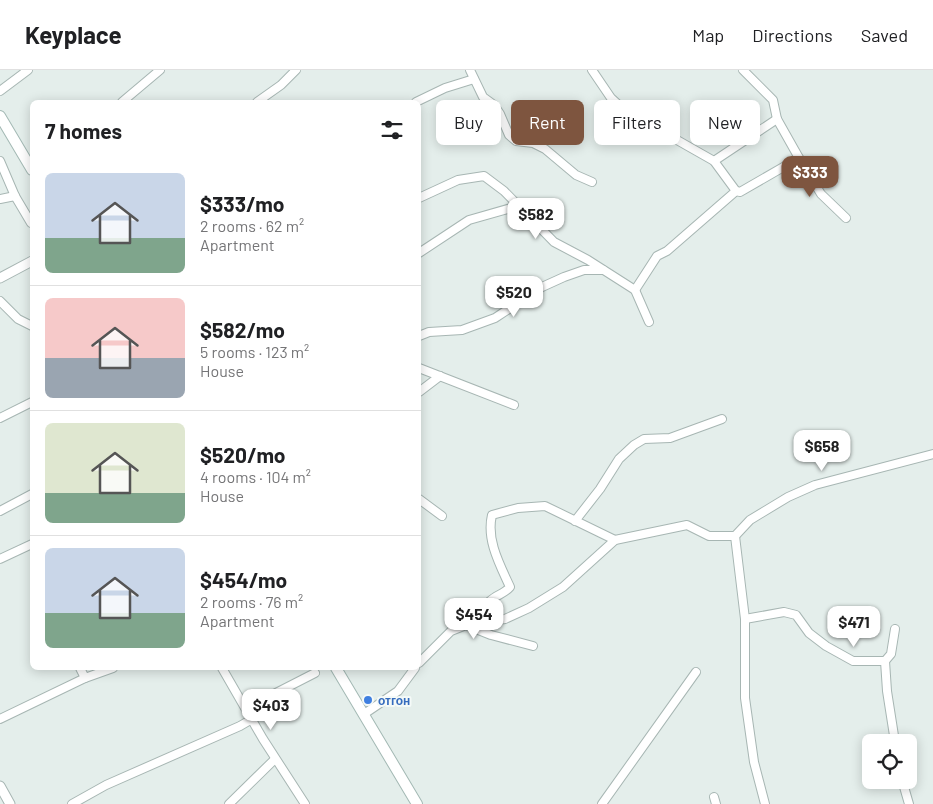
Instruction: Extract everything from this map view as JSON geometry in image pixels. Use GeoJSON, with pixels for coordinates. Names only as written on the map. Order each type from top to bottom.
{"type":"FeatureCollection","features":[{"type":"Feature","properties":{"kind":"main road"},"geometry":{"type":"LineString","coordinates":[[0,116],[30,167]]}},
{"type":"Feature","properties":{"kind":"main road"},"geometry":{"type":"LineString","coordinates":[[337,670],[418,804]]}},
{"type":"Feature","properties":{"kind":"street"},"geometry":{"type":"LineString","coordinates":[[0,91],[28,70]]}},
{"type":"Feature","properties":{"kind":"street"},"geometry":{"type":"LineString","coordinates":[[124,100],[160,70]]}},
{"type":"Feature","properties":{"kind":"street"},"geometry":{"type":"LineString","coordinates":[[260,100],[281,85],[296,70]]}},
{"type":"Feature","properties":{"kind":"street"},"geometry":{"type":"LineString","coordinates":[[470,70],[482,97],[494,105],[509,135],[516,140],[533,143],[545,149],[576,175],[592,182]]}},
{"type":"Feature","properties":{"kind":"street"},"geometry":{"type":"LineString","coordinates":[[592,70],[611,98],[635,120],[670,136],[714,161],[736,191]]}},
{"type":"Feature","properties":{"kind":"street"},"geometry":{"type":"LineString","coordinates":[[743,70],[773,100],[777,119],[821,194],[846,218]]}},
{"type":"Feature","properties":{"kind":"street"},"geometry":{"type":"LineString","coordinates":[[420,100],[445,88],[474,79]]}},
{"type":"Feature","properties":{"kind":"street"},"geometry":{"type":"LineString","coordinates":[[714,161],[777,119]]}},
{"type":"Feature","properties":{"kind":"street"},"geometry":{"type":"LineString","coordinates":[[635,290],[657,256],[667,251],[736,191],[740,192],[799,158]]}},
{"type":"Feature","properties":{"kind":"street"},"geometry":{"type":"LineString","coordinates":[[0,161],[15,196],[30,221]]}},
{"type":"Feature","properties":{"kind":"street"},"geometry":{"type":"LineString","coordinates":[[421,197],[458,180],[484,176],[504,191],[554,242],[605,270],[635,290],[648,322]]}},
{"type":"Feature","properties":{"kind":"street"},"geometry":{"type":"LineString","coordinates":[[0,199],[15,196]]}},
{"type":"Feature","properties":{"kind":"street"},"geometry":{"type":"LineString","coordinates":[[421,252],[469,220],[518,206]]}},
{"type":"Feature","properties":{"kind":"street"},"geometry":{"type":"LineString","coordinates":[[0,278],[30,262]]}},
{"type":"Feature","properties":{"kind":"street"},"geometry":{"type":"LineString","coordinates":[[421,335],[429,332],[462,330],[495,318],[542,287],[564,277],[584,270],[605,270]]}},
{"type":"Feature","properties":{"kind":"street"},"geometry":{"type":"LineString","coordinates":[[0,301],[18,319],[30,325]]}},
{"type":"Feature","properties":{"kind":"street"},"geometry":{"type":"LineString","coordinates":[[421,369],[514,406]]}},
{"type":"Feature","properties":{"kind":"street"},"geometry":{"type":"LineString","coordinates":[[421,390],[440,376]]}},
{"type":"Feature","properties":{"kind":"street"},"geometry":{"type":"LineString","coordinates":[[0,418],[30,403]]}},
{"type":"Feature","properties":{"kind":"street"},"geometry":{"type":"LineString","coordinates":[[575,521],[600,489],[619,459],[634,445],[644,439],[670,438],[722,419]]}},
{"type":"Feature","properties":{"kind":"street"},"geometry":{"type":"LineString","coordinates":[[421,657],[452,631],[469,624],[505,619],[529,608],[563,587],[615,540],[687,525],[708,536],[735,536],[750,520],[788,496],[815,485],[933,454]]}},
{"type":"Feature","properties":{"kind":"street"},"geometry":{"type":"LineString","coordinates":[[0,511],[30,495]]}},
{"type":"Feature","properties":{"kind":"street"},"geometry":{"type":"LineString","coordinates":[[421,500],[442,516]]}},
{"type":"Feature","properties":{"kind":"street"},"geometry":{"type":"LineString","coordinates":[[469,624],[491,600],[505,593],[510,588],[498,559],[489,529],[492,515],[518,508],[545,506],[615,540]]}},
{"type":"Feature","properties":{"kind":"street"},"geometry":{"type":"LineString","coordinates":[[735,536],[745,618],[745,698],[754,762],[765,804]]}},
{"type":"Feature","properties":{"kind":"street"},"geometry":{"type":"LineString","coordinates":[[0,559],[30,545]]}},
{"type":"Feature","properties":{"kind":"street"},"geometry":{"type":"LineString","coordinates":[[745,618],[784,612],[796,616],[809,633],[826,646],[853,660],[885,661]]}},
{"type":"Feature","properties":{"kind":"street"},"geometry":{"type":"LineString","coordinates":[[469,624],[491,635],[533,646]]}},
{"type":"Feature","properties":{"kind":"street"},"geometry":{"type":"LineString","coordinates":[[894,734],[887,691],[885,661],[891,654],[895,629]]}},
{"type":"Feature","properties":{"kind":"street"},"geometry":{"type":"LineString","coordinates":[[81,670],[85,678]]}},
{"type":"Feature","properties":{"kind":"street"},"geometry":{"type":"LineString","coordinates":[[0,719],[85,678],[107,670]]}},
{"type":"Feature","properties":{"kind":"street"},"geometry":{"type":"LineString","coordinates":[[223,670],[275,759],[305,804]]}},
{"type":"Feature","properties":{"kind":"street"},"geometry":{"type":"LineString","coordinates":[[364,714],[398,691],[414,670]]}},
{"type":"Feature","properties":{"kind":"street"},"geometry":{"type":"LineString","coordinates":[[602,804],[696,672]]}},
{"type":"Feature","properties":{"kind":"street"},"geometry":{"type":"LineString","coordinates":[[72,804],[106,785],[200,745],[252,719],[272,695],[315,673]]}},
{"type":"Feature","properties":{"kind":"street"},"geometry":{"type":"LineString","coordinates":[[229,804],[275,759]]}},
{"type":"Feature","properties":{"kind":"street"},"geometry":{"type":"LineString","coordinates":[[0,786],[10,804]]}},
{"type":"Feature","properties":{"kind":"street"},"geometry":{"type":"LineString","coordinates":[[905,789],[909,804]]}},
{"type":"Feature","properties":{"kind":"place","name":"отгон"},"geometry":{"type":"Point","coordinates":[368,700]}}]}
